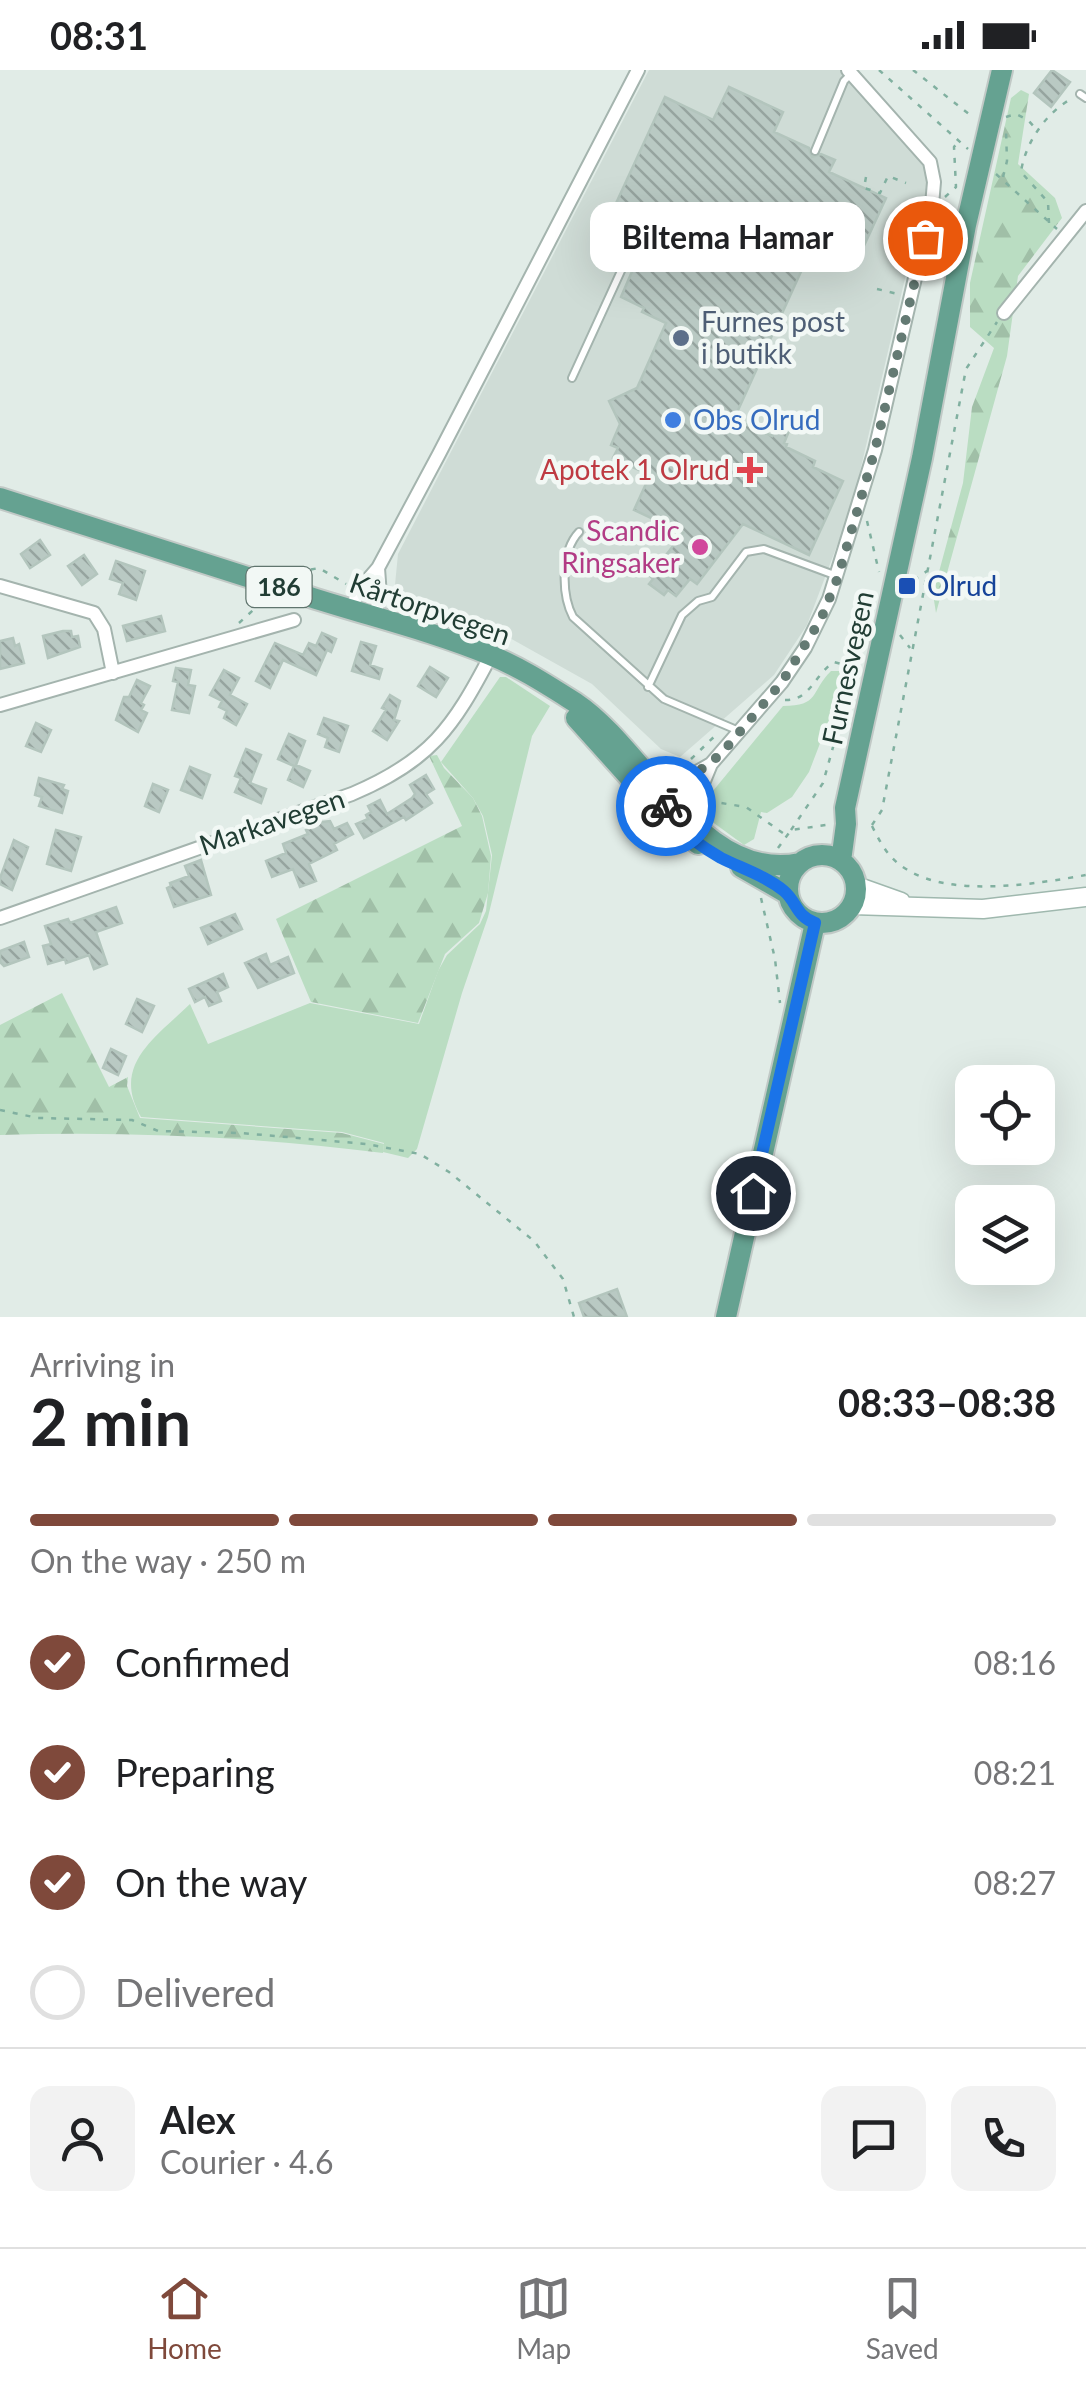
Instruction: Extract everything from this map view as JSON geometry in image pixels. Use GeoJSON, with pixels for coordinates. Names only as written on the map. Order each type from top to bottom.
{"type":"FeatureCollection","features":[{"type":"Feature","properties":{"kind":"main road","name":"Furnesvegen"},"geometry":{"type":"LineString","coordinates":[[832,858],[922,458],[966,225],[1002,70]]}},
{"type":"Feature","properties":{"kind":"main road","name":"Kårtorpvegen"},"geometry":{"type":"LineString","coordinates":[[0,498],[374,618],[492,648],[552,690],[710,851],[788,894]]}},
{"type":"Feature","properties":{"kind":"main road","name":"Kårtorpvegen"},"geometry":{"type":"LineString","coordinates":[[671,808],[712,840],[744,858],[773,866],[800,864]]}},
{"type":"Feature","properties":{"kind":"main road"},"geometry":{"type":"LineString","coordinates":[[832,858],[851,872],[854,895],[837,920],[815,923],[794,910],[788,894],[790,877],[800,864],[832,858]]}},
{"type":"Feature","properties":{"kind":"main road"},"geometry":{"type":"LineString","coordinates":[[854,895],[905,905],[983,909],[1086,897]]}},
{"type":"Feature","properties":{"kind":"main road"},"geometry":{"type":"LineString","coordinates":[[726,1317],[815,923]]}},
{"type":"Feature","properties":{"kind":"street"},"geometry":{"type":"LineString","coordinates":[[350,610],[360,589],[378,568],[638,70]]}},
{"type":"Feature","properties":{"kind":"street"},"geometry":{"type":"LineString","coordinates":[[671,808],[704,780],[712,764],[774,693],[821,619],[838,577],[896,368],[934,182],[930,162],[923,152],[850,72]]}},
{"type":"Feature","properties":{"kind":"street"},"geometry":{"type":"LineString","coordinates":[[1004,313],[1086,211]]}},
{"type":"Feature","properties":{"kind":"street"},"geometry":{"type":"LineString","coordinates":[[374,618],[380,596],[378,568]]}},
{"type":"Feature","properties":{"kind":"street"},"geometry":{"type":"LineString","coordinates":[[0,586],[94,613],[104,628],[113,673]]}},
{"type":"Feature","properties":{"kind":"street"},"geometry":{"type":"LineString","coordinates":[[0,705],[294,620]]}},
{"type":"Feature","properties":{"kind":"street","name":"Markavegen"},"geometry":{"type":"LineString","coordinates":[[0,918],[352,794],[400,771],[444,734],[468,698],[492,648]]}},
{"type":"Feature","properties":{"kind":"street"},"geometry":{"type":"LineString","coordinates":[[671,808],[697,772],[712,764]]}},
{"type":"Feature","properties":{"kind":"lane"},"geometry":{"type":"LineString","coordinates":[[816,151],[850,72]]}},
{"type":"Feature","properties":{"kind":"lane"},"geometry":{"type":"LineString","coordinates":[[572,378],[620,271]]}},
{"type":"Feature","properties":{"kind":"lane"},"geometry":{"type":"LineString","coordinates":[[578,532],[567,551],[569,609],[584,630],[664,699],[740,732]]}},
{"type":"Feature","properties":{"kind":"lane"},"geometry":{"type":"LineString","coordinates":[[648,687],[682,615],[698,601],[712,597],[746,552],[764,549],[838,577]]}},
{"type":"Feature","properties":{"kind":"path"},"geometry":{"type":"LineString","coordinates":[[879,70],[970,150]]}},
{"type":"Feature","properties":{"kind":"path"},"geometry":{"type":"LineString","coordinates":[[914,70],[963,112],[990,124]]}},
{"type":"Feature","properties":{"kind":"path"},"geometry":{"type":"LineString","coordinates":[[1049,222],[1048,202],[1021,172],[1023,158],[1055,108],[1083,96]]}},
{"type":"Feature","properties":{"kind":"path"},"geometry":{"type":"LineString","coordinates":[[1002,180],[1008,138],[1004,118],[1016,114],[1038,132]]}},
{"type":"Feature","properties":{"kind":"path"},"geometry":{"type":"LineString","coordinates":[[944,198],[956,186],[954,147],[959,141]]}},
{"type":"Feature","properties":{"kind":"path"},"geometry":{"type":"LineString","coordinates":[[991,169],[1064,235]]}},
{"type":"Feature","properties":{"kind":"path"},"geometry":{"type":"LineString","coordinates":[[866,177],[864,188],[880,193],[888,176],[906,183]]}},
{"type":"Feature","properties":{"kind":"path"},"geometry":{"type":"LineString","coordinates":[[906,203],[923,206]]}},
{"type":"Feature","properties":{"kind":"path"},"geometry":{"type":"LineString","coordinates":[[877,289],[904,296]]}},
{"type":"Feature","properties":{"kind":"path"},"geometry":{"type":"LineString","coordinates":[[1004,313],[966,370],[882,810],[872,825],[881,845],[909,871],[938,881],[1012,885],[1086,875]]}},
{"type":"Feature","properties":{"kind":"path"},"geometry":{"type":"LineString","coordinates":[[866,520],[880,574]]}},
{"type":"Feature","properties":{"kind":"path"},"geometry":{"type":"LineString","coordinates":[[298,572],[319,568],[348,584]]}},
{"type":"Feature","properties":{"kind":"path"},"geometry":{"type":"LineString","coordinates":[[911,582],[928,571]]}},
{"type":"Feature","properties":{"kind":"path"},"geometry":{"type":"LineString","coordinates":[[230,641],[237,625],[268,597]]}},
{"type":"Feature","properties":{"kind":"path"},"geometry":{"type":"LineString","coordinates":[[846,666],[868,625]]}},
{"type":"Feature","properties":{"kind":"path"},"geometry":{"type":"LineString","coordinates":[[900,633],[911,650]]}},
{"type":"Feature","properties":{"kind":"path"},"geometry":{"type":"LineString","coordinates":[[706,792],[721,804],[746,807],[787,836],[792,830],[823,783],[852,679],[846,666],[834,662],[796,700],[774,693]]}},
{"type":"Feature","properties":{"kind":"path"},"geometry":{"type":"LineString","coordinates":[[692,758],[726,726]]}},
{"type":"Feature","properties":{"kind":"path"},"geometry":{"type":"LineString","coordinates":[[792,830],[826,825]]}},
{"type":"Feature","properties":{"kind":"path"},"geometry":{"type":"LineString","coordinates":[[760,898],[777,969],[780,1004]]}},
{"type":"Feature","properties":{"kind":"path"},"geometry":{"type":"LineString","coordinates":[[0,1110],[38,1118],[132,1120],[158,1130],[366,1144],[420,1154],[534,1241],[564,1279],[574,1317]]}},
{"type":"Feature","properties":{"kind":"shaded area"},"geometry":{"type":"Polygon","coordinates":[[[649,70],[842,70],[920,154],[930,173],[926,212],[906,274],[852,506],[807,625],[774,675],[680,757],[661,749],[592,684],[506,636],[394,595],[398,554],[649,70]]]}},
{"type":"Feature","properties":{"kind":"green space"},"geometry":{"type":"Polygon","coordinates":[[[1021,90],[1029,94],[1018,164],[1055,198],[1062,218],[1018,276],[1007,356],[936,613],[933,594],[963,483],[972,407],[994,348],[970,327],[970,283],[1011,98],[1021,90]]]}},
{"type":"Feature","properties":{"kind":"green space"},"geometry":{"type":"Polygon","coordinates":[[[831,671],[839,671],[844,681],[809,772],[792,797],[767,813],[761,812],[754,839],[744,845],[707,818],[703,803],[783,706],[809,700],[831,671]]]}},
{"type":"Feature","properties":{"kind":"green space"},"geometry":{"type":"Polygon","coordinates":[[[500,677],[506,677],[550,706],[532,736],[488,917],[417,1149],[408,1158],[383,1152],[384,1143],[342,1132],[141,1117],[133,1099],[134,1067],[151,1041],[190,1004],[208,1044],[310,1003],[419,1024],[447,955],[480,924],[486,911],[492,855],[483,816],[473,798],[441,762],[500,677]]]}},
{"type":"Feature","properties":{"kind":"green space"},"geometry":{"type":"Polygon","coordinates":[[[437,755],[473,798],[482,816],[491,856],[488,893],[479,923],[445,954],[418,1023],[311,1002],[276,919],[462,826],[429,756],[437,755]]]}},
{"type":"Feature","properties":{"kind":"green space"},"geometry":{"type":"Polygon","coordinates":[[[62,993],[109,1087],[128,1077],[127,1086],[140,1118],[342,1133],[384,1144],[383,1153],[192,1136],[0,1135],[0,1025],[62,993]]]}},
{"type":"Feature","properties":{"kind":"building"},"geometry":{"type":"Polygon","coordinates":[[[1052,70],[1070,82],[1051,107],[1034,93],[1052,70]]]}},
{"type":"Feature","properties":{"kind":"building"},"geometry":{"type":"Polygon","coordinates":[[[729,87],[783,112],[774,132],[809,148],[812,157],[821,154],[835,160],[829,172],[886,198],[856,263],[814,243],[734,419],[772,436],[777,425],[789,431],[786,447],[815,461],[813,467],[843,481],[809,555],[743,524],[697,584],[690,579],[676,596],[668,590],[664,595],[649,584],[653,579],[650,576],[683,533],[634,510],[650,475],[613,458],[618,448],[611,445],[620,424],[609,401],[637,388],[666,323],[621,297],[637,260],[620,252],[623,246],[601,236],[665,97],[713,120],[729,87]]]}},
{"type":"Feature","properties":{"kind":"building"},"geometry":{"type":"Polygon","coordinates":[[[40,540],[50,555],[30,568],[21,554],[40,540]]]}},
{"type":"Feature","properties":{"kind":"building"},"geometry":{"type":"Polygon","coordinates":[[[84,555],[97,574],[82,585],[68,566],[84,555]]]}},
{"type":"Feature","properties":{"kind":"building"},"geometry":{"type":"Polygon","coordinates":[[[116,561],[145,571],[136,600],[119,594],[123,583],[110,579],[116,561]]]}},
{"type":"Feature","properties":{"kind":"building"},"geometry":{"type":"Polygon","coordinates":[[[161,616],[165,631],[127,641],[123,626],[161,616]]]}},
{"type":"Feature","properties":{"kind":"building"},"geometry":{"type":"Polygon","coordinates":[[[63,631],[78,636],[80,647],[48,658],[43,636],[63,631]]]}},
{"type":"Feature","properties":{"kind":"building"},"geometry":{"type":"Polygon","coordinates":[[[322,633],[336,639],[316,675],[283,660],[270,688],[256,681],[275,643],[303,655],[309,643],[316,646],[322,633]]]}},
{"type":"Feature","properties":{"kind":"building"},"geometry":{"type":"Polygon","coordinates":[[[13,638],[15,646],[19,644],[24,663],[0,669],[0,641],[13,638]]]}},
{"type":"Feature","properties":{"kind":"building"},"geometry":{"type":"Polygon","coordinates":[[[361,642],[376,646],[370,665],[382,669],[379,679],[352,671],[361,642]]]}},
{"type":"Feature","properties":{"kind":"building"},"geometry":{"type":"Polygon","coordinates":[[[430,667],[448,678],[436,697],[418,686],[430,667]]]}},
{"type":"Feature","properties":{"kind":"building"},"geometry":{"type":"Polygon","coordinates":[[[176,668],[191,670],[188,685],[195,686],[189,713],[172,710],[178,682],[173,681],[176,668]]]}},
{"type":"Feature","properties":{"kind":"building"},"geometry":{"type":"Polygon","coordinates":[[[224,670],[239,678],[230,695],[247,704],[236,725],[224,718],[227,711],[219,707],[222,701],[210,695],[224,670]]]}},
{"type":"Feature","properties":{"kind":"building"},"geometry":{"type":"Polygon","coordinates":[[[137,680],[150,686],[141,703],[141,710],[147,713],[138,732],[116,720],[124,697],[129,697],[137,680]]]}},
{"type":"Feature","properties":{"kind":"building"},"geometry":{"type":"Polygon","coordinates":[[[390,695],[400,701],[394,720],[399,721],[387,740],[373,731],[390,695]]]}},
{"type":"Feature","properties":{"kind":"building"},"geometry":{"type":"Polygon","coordinates":[[[324,718],[348,726],[339,752],[325,747],[328,738],[318,734],[324,718]]]}},
{"type":"Feature","properties":{"kind":"building"},"geometry":{"type":"Polygon","coordinates":[[[36,723],[51,730],[41,752],[26,746],[36,723]]]}},
{"type":"Feature","properties":{"kind":"building"},"geometry":{"type":"Polygon","coordinates":[[[289,734],[305,741],[296,765],[310,771],[303,787],[288,780],[294,766],[278,759],[289,734]]]}},
{"type":"Feature","properties":{"kind":"building"},"geometry":{"type":"Polygon","coordinates":[[[246,749],[261,755],[250,783],[266,789],[261,803],[235,792],[241,778],[235,776],[246,749]]]}},
{"type":"Feature","properties":{"kind":"building"},"geometry":{"type":"Polygon","coordinates":[[[190,767],[210,775],[202,798],[181,790],[190,767]]]}},
{"type":"Feature","properties":{"kind":"building"},"geometry":{"type":"Polygon","coordinates":[[[426,775],[434,789],[426,794],[432,803],[406,820],[404,817],[364,838],[356,824],[368,819],[368,806],[380,800],[387,814],[412,798],[415,794],[410,785],[426,775]]]}},
{"type":"Feature","properties":{"kind":"building"},"geometry":{"type":"Polygon","coordinates":[[[39,778],[64,785],[62,789],[68,791],[62,813],[39,806],[42,797],[35,795],[39,778]]]}},
{"type":"Feature","properties":{"kind":"building"},"geometry":{"type":"Polygon","coordinates":[[[153,784],[168,790],[159,812],[145,806],[153,784]]]}},
{"type":"Feature","properties":{"kind":"building"},"geometry":{"type":"Polygon","coordinates":[[[330,821],[334,829],[347,823],[353,834],[334,844],[337,850],[309,864],[316,881],[300,887],[293,869],[272,877],[266,861],[286,853],[283,844],[330,821]]]}},
{"type":"Feature","properties":{"kind":"building"},"geometry":{"type":"Polygon","coordinates":[[[56,830],[81,837],[71,871],[47,864],[56,830]]]}},
{"type":"Feature","properties":{"kind":"building"},"geometry":{"type":"Polygon","coordinates":[[[14,840],[28,847],[12,890],[0,884],[0,878],[14,840]]]}},
{"type":"Feature","properties":{"kind":"building"},"geometry":{"type":"Polygon","coordinates":[[[201,860],[211,895],[174,907],[167,888],[189,876],[185,866],[201,860]]]}},
{"type":"Feature","properties":{"kind":"building"},"geometry":{"type":"Polygon","coordinates":[[[116,907],[122,923],[96,932],[107,964],[94,969],[89,955],[48,964],[43,946],[51,944],[45,926],[68,919],[70,923],[116,907]]]}},
{"type":"Feature","properties":{"kind":"building"},"geometry":{"type":"Polygon","coordinates":[[[235,914],[242,929],[208,944],[201,928],[235,914]]]}},
{"type":"Feature","properties":{"kind":"building"},"geometry":{"type":"Polygon","coordinates":[[[24,942],[29,957],[4,966],[0,962],[0,951],[24,942]]]}},
{"type":"Feature","properties":{"kind":"building"},"geometry":{"type":"Polygon","coordinates":[[[266,954],[270,965],[288,957],[294,973],[258,988],[245,963],[266,954]]]}},
{"type":"Feature","properties":{"kind":"building"},"geometry":{"type":"Polygon","coordinates":[[[223,974],[228,987],[217,992],[221,1001],[209,1006],[205,997],[195,1002],[189,989],[223,974]]]}},
{"type":"Feature","properties":{"kind":"building"},"geometry":{"type":"Polygon","coordinates":[[[137,999],[154,1006],[142,1032],[126,1024],[137,999]]]}},
{"type":"Feature","properties":{"kind":"building"},"geometry":{"type":"Polygon","coordinates":[[[111,1049],[126,1056],[118,1075],[103,1068],[111,1049]]]}},
{"type":"Feature","properties":{"kind":"building"},"geometry":{"type":"Polygon","coordinates":[[[617,1289],[627,1317],[584,1317],[579,1303],[617,1289]]]}},
{"type":"Feature","properties":{"kind":"way so far"},"geometry":{"type":"LineString","coordinates":[[666,806],[667,796],[712,764],[774,693],[821,619],[838,577],[875,450],[925,238]]}},
{"type":"Feature","properties":{"kind":"place","name":"Biltema Hamar"},"geometry":{"type":"Point","coordinates":[925,238]}},
{"type":"Feature","properties":{"kind":"place","name":"Furnes post i butikk"},"geometry":{"type":"Point","coordinates":[681,338]}},
{"type":"Feature","properties":{"kind":"place","name":"Obs Olrud"},"geometry":{"type":"Point","coordinates":[673,420]}},
{"type":"Feature","properties":{"kind":"place","name":"Apotek 1 Olrud"},"geometry":{"type":"Point","coordinates":[750,470]}},
{"type":"Feature","properties":{"kind":"place","name":"Scandic Ringsaker"},"geometry":{"type":"Point","coordinates":[700,547]}},
{"type":"Feature","properties":{"kind":"place","name":"Olrud"},"geometry":{"type":"Point","coordinates":[907,586]}},
{"type":"Feature","properties":{"kind":"route"},"geometry":{"type":"LineString","coordinates":[[666,806],[664,816],[682,832],[720,857],[773,883],[788,894],[800,916],[815,923],[753,1193]]}}]}
